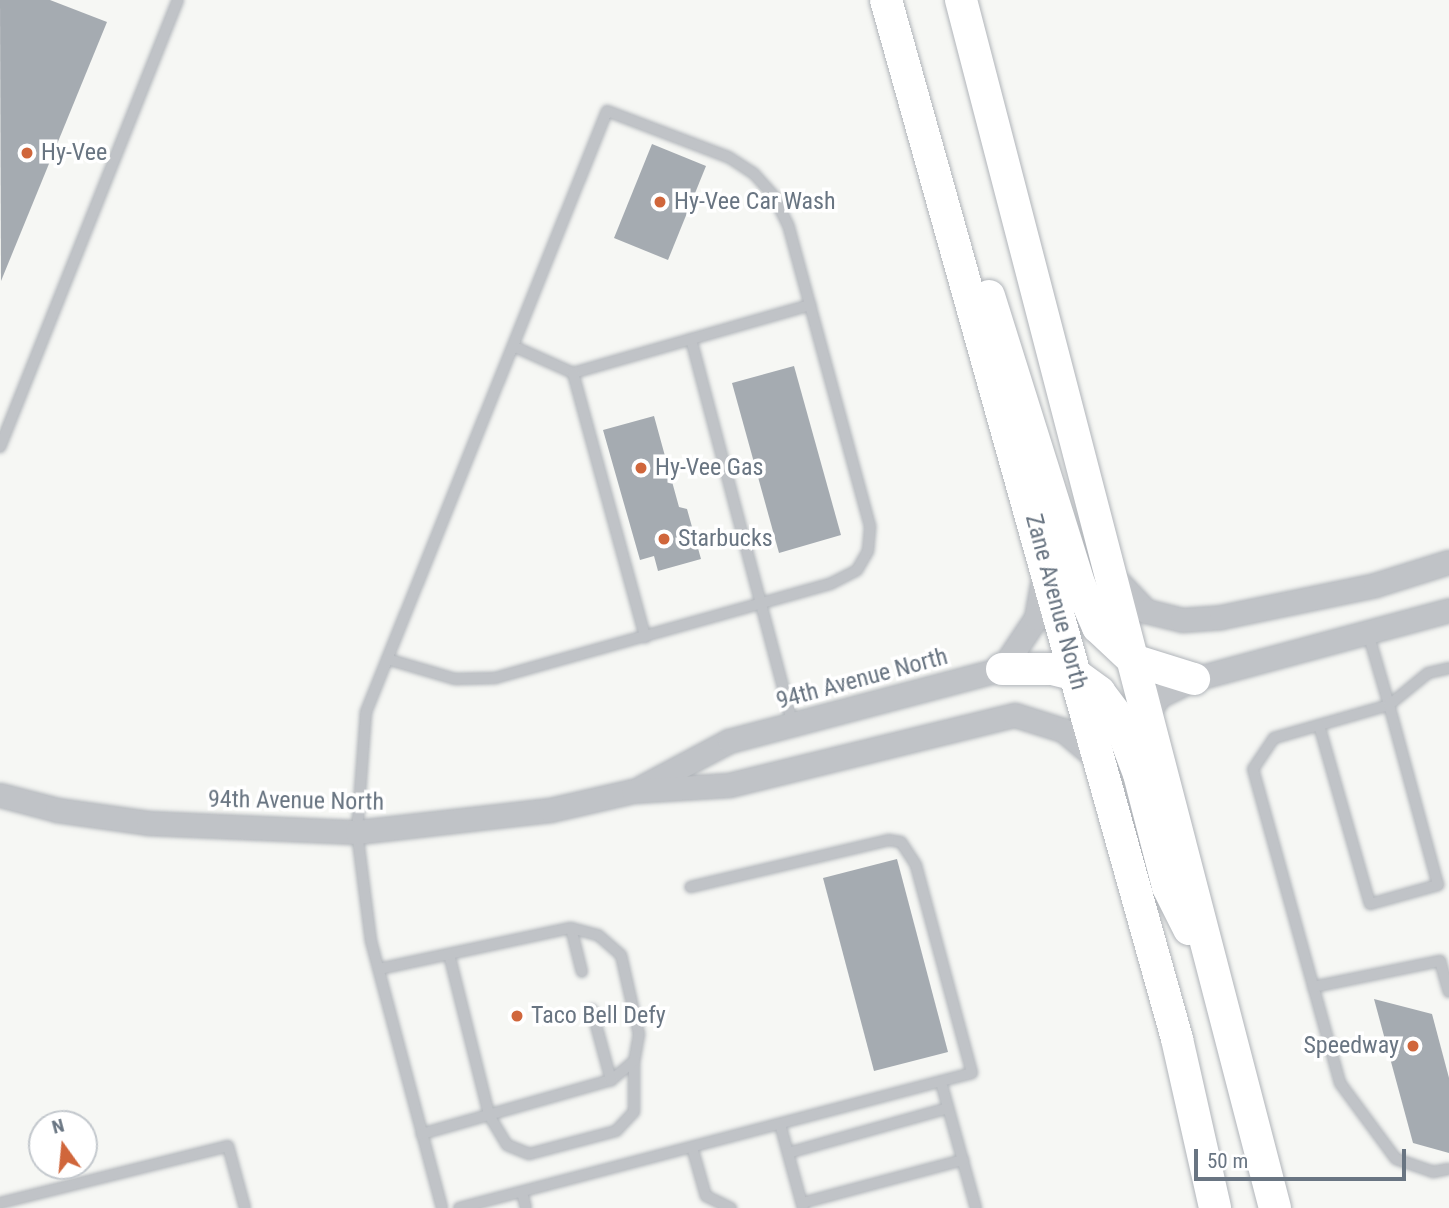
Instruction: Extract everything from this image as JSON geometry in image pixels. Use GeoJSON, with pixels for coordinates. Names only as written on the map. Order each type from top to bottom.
{"type":"FeatureCollection","features":[{"type":"Feature","properties":{"kind":"main road","name":"Zane Avenue North"},"geometry":{"type":"LineString","coordinates":[[886,0],[1177,1039],[1214,1208]]}},
{"type":"Feature","properties":{"kind":"main road"},"geometry":{"type":"LineString","coordinates":[[961,0],[1275,1208]]}},
{"type":"Feature","properties":{"kind":"main road"},"geometry":{"type":"LineString","coordinates":[[909,89],[1004,335],[1080,586],[1098,627],[1133,660],[1194,679]]}},
{"type":"Feature","properties":{"kind":"main road"},"geometry":{"type":"LineString","coordinates":[[1002,669],[1052,668],[1076,675],[1100,692],[1116,716],[1139,774],[1168,887],[1219,994]]}},
{"type":"Feature","properties":{"kind":"street"},"geometry":{"type":"LineString","coordinates":[[1111,574],[1146,611],[1182,620],[1221,617],[1375,585],[1449,562]]}},
{"type":"Feature","properties":{"kind":"street"},"geometry":{"type":"LineString","coordinates":[[1002,669],[1036,618],[1045,565]]}},
{"type":"Feature","properties":{"kind":"street"},"geometry":{"type":"LineString","coordinates":[[1147,715],[1159,696],[1194,679],[1449,610]]}},
{"type":"Feature","properties":{"kind":"street","name":"94th Avenue North"},"geometry":{"type":"LineString","coordinates":[[633,792],[729,741],[1002,669]]}},
{"type":"Feature","properties":{"kind":"street","name":"94th Avenue North"},"geometry":{"type":"LineString","coordinates":[[0,795],[148,823],[357,832],[550,810],[633,792],[729,785],[1015,715],[1063,730],[1100,761]]}},
{"type":"Feature","properties":{"kind":"lane"},"geometry":{"type":"LineString","coordinates":[[0,447],[178,0]]}},
{"type":"Feature","properties":{"kind":"lane"},"geometry":{"type":"LineString","coordinates":[[387,659],[455,678],[495,678],[830,584],[857,570],[868,551],[870,526],[788,225],[774,196],[753,173],[728,157],[607,111],[387,659],[366,712],[357,832],[379,969],[442,1208]]}},
{"type":"Feature","properties":{"kind":"lane"},"geometry":{"type":"LineString","coordinates":[[513,346],[573,373],[810,305]]}},
{"type":"Feature","properties":{"kind":"lane"},"geometry":{"type":"LineString","coordinates":[[691,339],[793,724]]}},
{"type":"Feature","properties":{"kind":"lane"},"geometry":{"type":"LineString","coordinates":[[573,373],[645,637]]}},
{"type":"Feature","properties":{"kind":"lane"},"geometry":{"type":"LineString","coordinates":[[1319,725],[1370,904],[1437,886],[1367,633]]}},
{"type":"Feature","properties":{"kind":"lane"},"geometry":{"type":"LineString","coordinates":[[1449,668],[1428,673],[1389,705],[1274,738],[1253,769],[1340,1083],[1396,1159],[1433,1172],[1449,1169]]}},
{"type":"Feature","properties":{"kind":"lane"},"geometry":{"type":"LineString","coordinates":[[459,1208],[972,1073],[909,849],[889,840],[793,866],[765,867],[690,887]]}},
{"type":"Feature","properties":{"kind":"lane"},"geometry":{"type":"LineString","coordinates":[[379,969],[449,954],[571,928],[598,935],[621,954],[639,1034],[635,1061],[634,1112],[616,1130],[529,1154],[507,1145],[489,1115],[449,954]]}},
{"type":"Feature","properties":{"kind":"lane"},"geometry":{"type":"LineString","coordinates":[[571,928],[582,972]]}},
{"type":"Feature","properties":{"kind":"lane"},"geometry":{"type":"LineString","coordinates":[[1313,987],[1440,961],[1449,992]]}},
{"type":"Feature","properties":{"kind":"lane"},"geometry":{"type":"LineString","coordinates":[[592,1010],[611,1080]]}},
{"type":"Feature","properties":{"kind":"lane"},"geometry":{"type":"LineString","coordinates":[[422,1134],[611,1080],[635,1061]]}},
{"type":"Feature","properties":{"kind":"lane"},"geometry":{"type":"LineString","coordinates":[[941,1082],[976,1208]]}},
{"type":"Feature","properties":{"kind":"lane"},"geometry":{"type":"LineString","coordinates":[[788,1153],[948,1108]]}},
{"type":"Feature","properties":{"kind":"lane"},"geometry":{"type":"LineString","coordinates":[[780,1124],[803,1206],[963,1160]]}},
{"type":"Feature","properties":{"kind":"lane"},"geometry":{"type":"LineString","coordinates":[[0,1203],[228,1146],[245,1208]]}},
{"type":"Feature","properties":{"kind":"lane"},"geometry":{"type":"LineString","coordinates":[[692,1147],[706,1196],[731,1208]]}},
{"type":"Feature","properties":{"kind":"lane"},"geometry":{"type":"LineString","coordinates":[[522,1192],[526,1208]]}},
{"type":"Feature","properties":{"kind":"building","name":"Hy-Vee"},"geometry":{"type":"Polygon","coordinates":[[[0,0],[50,0],[107,22],[1,281],[0,0]]]}},
{"type":"Feature","properties":{"kind":"building","name":"Hy-Vee Car Wash"},"geometry":{"type":"Polygon","coordinates":[[[652,144],[706,166],[668,260],[614,238],[652,144]]]}},
{"type":"Feature","properties":{"kind":"building","name":"Hy-Vee Gas"},"geometry":{"type":"Polygon","coordinates":[[[794,366],[841,535],[779,553],[732,383],[794,366]]]}},
{"type":"Feature","properties":{"kind":"building","name":"Hy-Vee Gas"},"geometry":{"type":"Polygon","coordinates":[[[654,416],[679,507],[687,509],[701,559],[658,571],[654,556],[640,560],[603,430],[654,416]]]}},
{"type":"Feature","properties":{"kind":"building"},"geometry":{"type":"Polygon","coordinates":[[[897,859],[948,1052],[874,1071],[823,878],[897,859]]]}},
{"type":"Feature","properties":{"kind":"building","name":"Speedway"},"geometry":{"type":"Polygon","coordinates":[[[1374,999],[1432,1014],[1449,1078],[1449,1153],[1413,1143],[1374,999]]]}},
{"type":"Feature","properties":{"kind":"place","name":"Hy-Vee"},"geometry":{"type":"Point","coordinates":[27,153]}},
{"type":"Feature","properties":{"kind":"place","name":"Hy-Vee Car Wash"},"geometry":{"type":"Point","coordinates":[660,202]}},
{"type":"Feature","properties":{"kind":"place","name":"Hy-Vee Gas"},"geometry":{"type":"Point","coordinates":[641,468]}},
{"type":"Feature","properties":{"kind":"place","name":"Starbucks"},"geometry":{"type":"Point","coordinates":[664,539]}},
{"type":"Feature","properties":{"kind":"place","name":"Taco Bell Defy"},"geometry":{"type":"Point","coordinates":[517,1016]}},
{"type":"Feature","properties":{"kind":"place","name":"Speedway"},"geometry":{"type":"Point","coordinates":[1413,1046]}}]}
